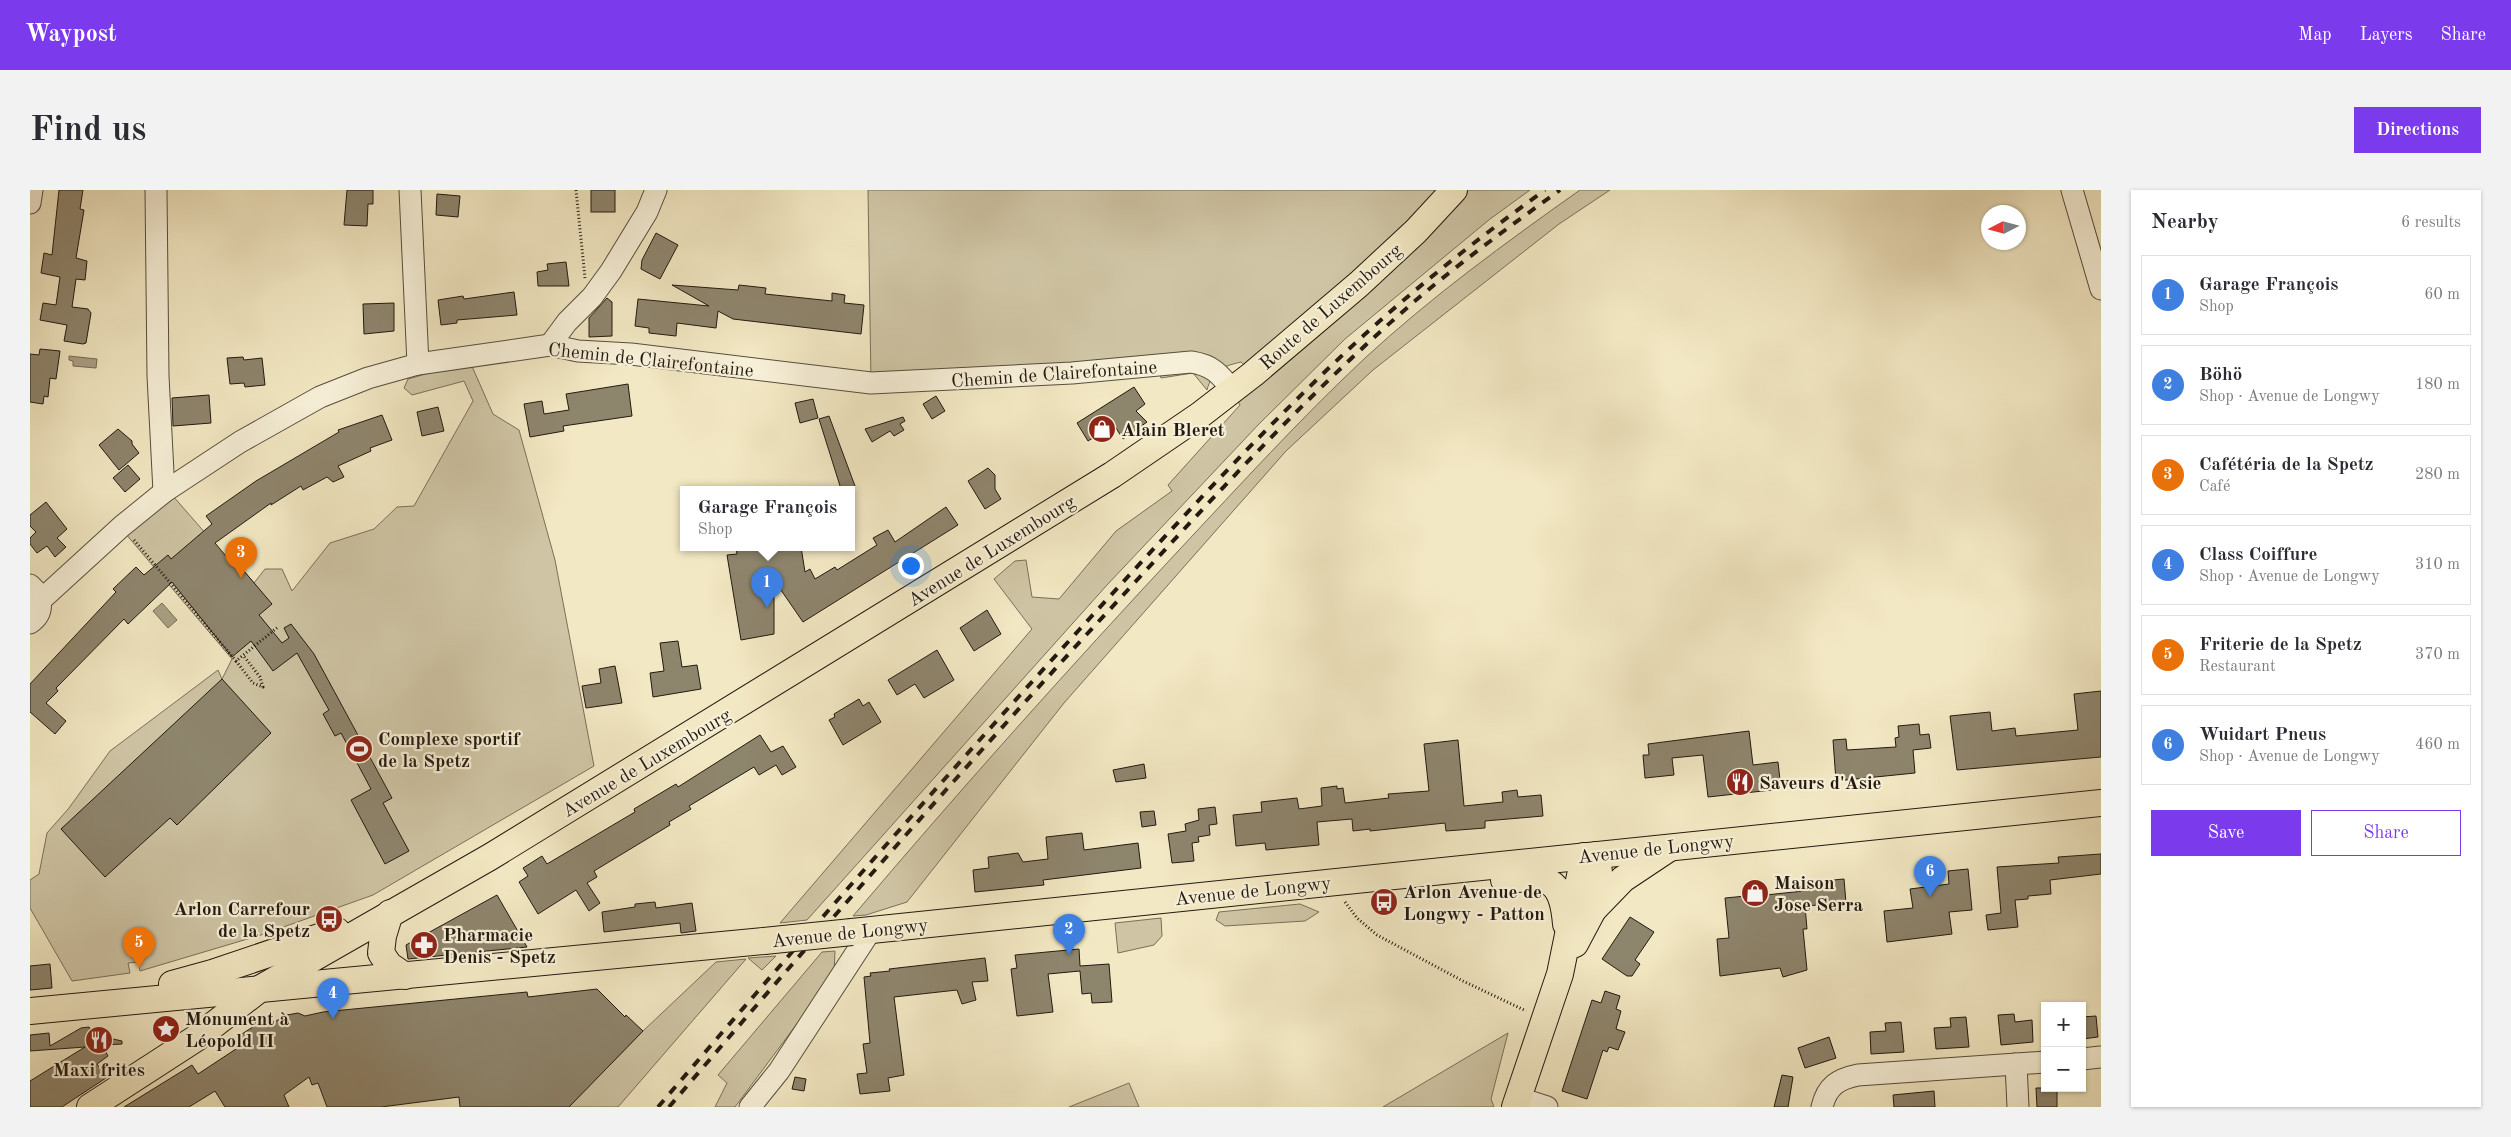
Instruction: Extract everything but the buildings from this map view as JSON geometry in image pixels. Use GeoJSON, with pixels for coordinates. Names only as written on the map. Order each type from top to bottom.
{"type":"FeatureCollection","features":[{"type":"Feature","properties":{"kind":"main road","name":"Route de Luxembourg"},"geometry":{"type":"LineString","coordinates":[[1200,415],[1359,284],[1416,231],[1454,190]]}},
{"type":"Feature","properties":{"kind":"main road","name":"Avenue de Luxembourg"},"geometry":{"type":"LineString","coordinates":[[90,1107],[219,1022],[262,988],[490,857],[762,692],[1112,475],[1200,415]]}},
{"type":"Feature","properties":{"kind":"main road","name":"Avenue de Longwy"},"geometry":{"type":"LineString","coordinates":[[30,1010],[764,941],[2101,803]]}},
{"type":"Feature","properties":{"kind":"main road"},"geometry":{"type":"LineString","coordinates":[[1592,912],[1623,879],[1671,848]]}},
{"type":"Feature","properties":{"kind":"main road"},"geometry":{"type":"LineString","coordinates":[[1560,974],[1592,912],[1600,882],[1590,855]]}},
{"type":"Feature","properties":{"kind":"main road"},"geometry":{"type":"LineString","coordinates":[[1517,1102],[1560,974],[1590,855]]}},
{"type":"Feature","properties":{"kind":"main road"},"geometry":{"type":"LineString","coordinates":[[1420,873],[1441,885],[1537,877],[1552,884],[1564,901],[1566,924],[1560,974]]}},
{"type":"Feature","properties":{"kind":"main road"},"geometry":{"type":"LineString","coordinates":[[390,913],[383,936],[381,953],[390,966],[405,976]]}},
{"type":"Feature","properties":{"kind":"main road"},"geometry":{"type":"LineString","coordinates":[[93,1004],[212,973],[390,913]]}},
{"type":"Feature","properties":{"kind":"main road"},"geometry":{"type":"LineString","coordinates":[[219,1022],[229,1021],[257,1005],[307,992],[319,984]]}},
{"type":"Feature","properties":{"kind":"main road"},"geometry":{"type":"LineString","coordinates":[[177,996],[193,1008],[197,1019],[198,1036]]}},
{"type":"Feature","properties":{"kind":"street"},"geometry":{"type":"LineString","coordinates":[[30,203],[32,190]]}},
{"type":"Feature","properties":{"kind":"street"},"geometry":{"type":"LineString","coordinates":[[156,190],[158,376],[164,492]]}},
{"type":"Feature","properties":{"kind":"street"},"geometry":{"type":"LineString","coordinates":[[410,190],[418,364]]}},
{"type":"Feature","properties":{"kind":"street"},"geometry":{"type":"LineString","coordinates":[[550,345],[567,322],[592,297],[647,212],[656,190]]}},
{"type":"Feature","properties":{"kind":"street"},"geometry":{"type":"LineString","coordinates":[[2072,190],[2101,289]]}},
{"type":"Feature","properties":{"kind":"street","name":"Chemin de Clairefontaine"},"geometry":{"type":"LineString","coordinates":[[36,593],[164,492],[288,413],[320,397],[368,378],[418,364],[550,345],[578,351],[631,354],[871,383],[1072,373],[1191,362],[1204,364],[1218,371],[1232,390]]}},
{"type":"Feature","properties":{"kind":"street"},"geometry":{"type":"LineString","coordinates":[[30,623],[39,613],[36,593]]}},
{"type":"Feature","properties":{"kind":"street"},"geometry":{"type":"LineString","coordinates":[[750,1107],[779,1070],[862,931]]}},
{"type":"Feature","properties":{"kind":"street"},"geometry":{"type":"LineString","coordinates":[[2086,1059],[2101,1058]]}},
{"type":"Feature","properties":{"kind":"street"},"geometry":{"type":"LineString","coordinates":[[1822,1107],[1827,1091],[1834,1083],[1858,1074],[2041,1062]]}},
{"type":"Feature","properties":{"kind":"street"},"geometry":{"type":"LineString","coordinates":[[2016,1064],[2018,1107]]}},
{"type":"Feature","properties":{"kind":"street"},"geometry":{"type":"LineString","coordinates":[[1517,1102],[1546,1107]]}},
{"type":"Feature","properties":{"kind":"path"},"geometry":{"type":"LineString","coordinates":[[576,190],[584,277],[592,297]]}},
{"type":"Feature","properties":{"kind":"path"},"geometry":{"type":"LineString","coordinates":[[122,526],[253,683],[263,688],[260,677],[242,656]]}},
{"type":"Feature","properties":{"kind":"path"},"geometry":{"type":"LineString","coordinates":[[236,662],[278,627]]}},
{"type":"Feature","properties":{"kind":"path"},"geometry":{"type":"LineString","coordinates":[[1331,882],[1357,918],[1377,935],[1480,989],[1545,1019]]}},
{"type":"Feature","properties":{"kind":"shaded area"},"geometry":{"type":"Polygon","coordinates":[[[868,190],[1530,190],[1490,219],[1345,339],[1259,424],[1107,585],[807,920],[780,923],[1032,629],[994,579],[1015,561],[1026,560],[1032,597],[1059,599],[1116,531],[1172,491],[1168,485],[1240,405],[1232,390],[1253,374],[1241,362],[1228,366],[1215,373],[1207,390],[1193,373],[1161,378],[1159,372],[871,383],[868,190]]]}},
{"type":"Feature","properties":{"kind":"shaded area"},"geometry":{"type":"Polygon","coordinates":[[[1580,190],[1610,190],[1559,224],[1373,370],[1286,451],[1064,703],[907,902],[866,915],[853,916],[1055,685],[1270,452],[1317,405],[1364,359],[1415,314],[1496,250],[1580,190]]]}},
{"type":"Feature","properties":{"kind":"shaded area"},"geometry":{"type":"Polygon","coordinates":[[[69,356],[97,359],[96,368],[73,366],[73,361],[69,360],[69,356]]]}},
{"type":"Feature","properties":{"kind":"shaded area","name":"Complexe sportif de la Spetz"},"geometry":{"type":"Polygon","coordinates":[[[461,364],[471,364],[493,414],[519,430],[555,560],[594,766],[373,895],[261,935],[140,971],[138,962],[128,963],[130,973],[72,981],[30,908],[30,880],[39,874],[47,833],[69,808],[110,751],[218,670],[222,679],[232,659],[125,533],[172,495],[235,567],[238,564],[254,583],[265,569],[282,569],[292,591],[330,543],[374,529],[397,507],[414,506],[473,401],[464,381],[412,395],[404,388],[408,379],[461,364]]]}},
{"type":"Feature","properties":{"kind":"shaded area"},"geometry":{"type":"Polygon","coordinates":[[[162,603],[177,620],[168,628],[153,611],[162,603]]]}},
{"type":"Feature","properties":{"kind":"shaded area"},"geometry":{"type":"Polygon","coordinates":[[[1300,904],[1319,912],[1305,921],[1225,926],[1216,920],[1219,912],[1300,904]]]}},
{"type":"Feature","properties":{"kind":"shaded area"},"geometry":{"type":"Polygon","coordinates":[[[1161,918],[1162,936],[1154,945],[1118,953],[1115,923],[1161,918]]]}},
{"type":"Feature","properties":{"kind":"shaded area"},"geometry":{"type":"Polygon","coordinates":[[[835,951],[834,974],[735,1107],[715,1107],[727,1083],[718,1075],[822,952],[835,951]]]}},
{"type":"Feature","properties":{"kind":"shaded area"},"geometry":{"type":"Polygon","coordinates":[[[776,956],[762,970],[748,958],[776,956]]]}},
{"type":"Feature","properties":{"kind":"shaded area"},"geometry":{"type":"Polygon","coordinates":[[[746,959],[618,1107],[568,1107],[643,1031],[716,962],[746,959]]]}},
{"type":"Feature","properties":{"kind":"shaded area"},"geometry":{"type":"Polygon","coordinates":[[[1508,1033],[1491,1099],[1494,1107],[1383,1107],[1508,1033]]]}},
{"type":"Feature","properties":{"kind":"shaded area"},"geometry":{"type":"Polygon","coordinates":[[[1129,1083],[1139,1107],[1069,1107],[1129,1083]]]}},
{"type":"Feature","properties":{"kind":"railway"},"geometry":{"type":"LineString","coordinates":[[658,1107],[972,748],[1212,486],[1315,382],[1397,306],[1494,227],[1545,190]]}},
{"type":"Feature","properties":{"kind":"railway"},"geometry":{"type":"LineString","coordinates":[[669,1107],[981,751],[1087,634],[1291,417],[1377,334],[1422,295],[1507,228],[1560,190]]}},
{"type":"Feature","properties":{"kind":"place","name":"Alain Bleret"},"geometry":{"type":"Point","coordinates":[1102,429]}},
{"type":"Feature","properties":{"kind":"place","name":"Cafétéria de la Spetz"},"geometry":{"type":"Point","coordinates":[241,578]}},
{"type":"Feature","properties":{"kind":"place","name":"Garage François"},"geometry":{"type":"Point","coordinates":[767,608]}},
{"type":"Feature","properties":{"kind":"place","name":"Complexe sportif de la Spetz"},"geometry":{"type":"Point","coordinates":[359,749]}},
{"type":"Feature","properties":{"kind":"place","name":"Saveurs d'Asie"},"geometry":{"type":"Point","coordinates":[1740,782]}},
{"type":"Feature","properties":{"kind":"place","name":"Maison Jose Serra"},"geometry":{"type":"Point","coordinates":[1755,893]}},
{"type":"Feature","properties":{"kind":"place","name":"Wuidart Pneus"},"geometry":{"type":"Point","coordinates":[1930,897]}},
{"type":"Feature","properties":{"kind":"place","name":"Arlon Avenue de Longwy - Patton"},"geometry":{"type":"Point","coordinates":[1384,902]}},
{"type":"Feature","properties":{"kind":"place","name":"Arlon Carrefour de la Spetz"},"geometry":{"type":"Point","coordinates":[329,919]}},
{"type":"Feature","properties":{"kind":"place","name":"Pharmacie Denis - Spetz"},"geometry":{"type":"Point","coordinates":[424,945]}},
{"type":"Feature","properties":{"kind":"place","name":"Böhö"},"geometry":{"type":"Point","coordinates":[1069,955]}},
{"type":"Feature","properties":{"kind":"place","name":"Friterie de la Spetz"},"geometry":{"type":"Point","coordinates":[139,968]}},
{"type":"Feature","properties":{"kind":"place","name":"Class Coiffure"},"geometry":{"type":"Point","coordinates":[333,1019]}},
{"type":"Feature","properties":{"kind":"place","name":"Monument à Léopold II"},"geometry":{"type":"Point","coordinates":[166,1029]}},
{"type":"Feature","properties":{"kind":"place","name":"Maxi frites"},"geometry":{"type":"Point","coordinates":[99,1040]}}]}
